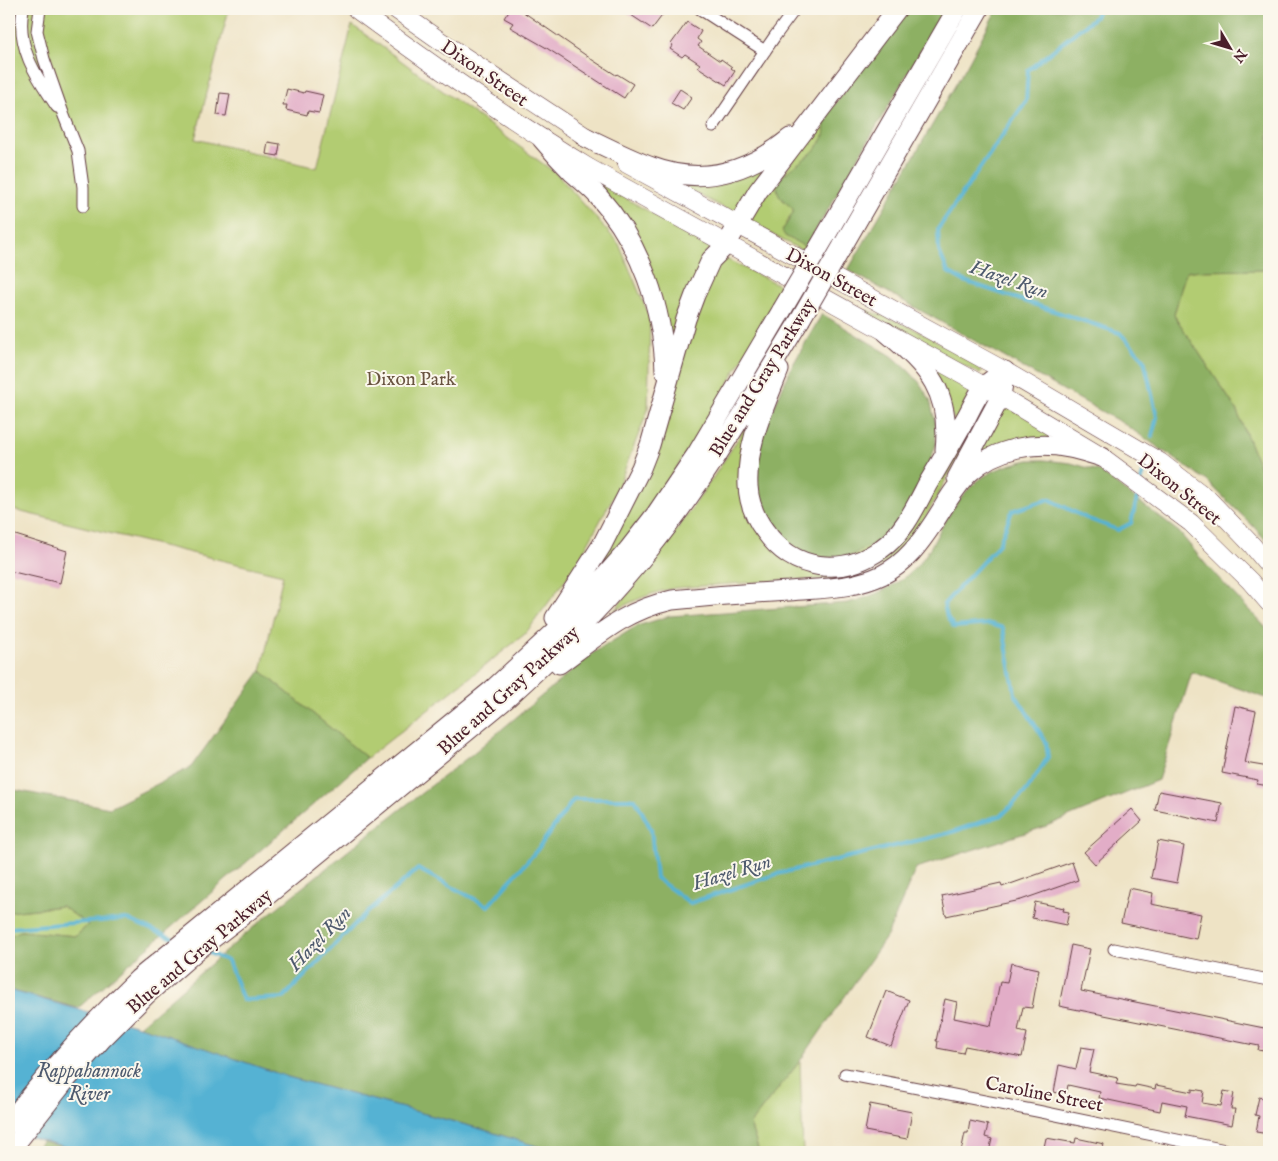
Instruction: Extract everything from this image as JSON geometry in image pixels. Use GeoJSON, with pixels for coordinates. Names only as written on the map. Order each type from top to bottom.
{"type":"FeatureCollection","features":[{"type":"Feature","properties":{"kind":"highway"},"geometry":{"type":"LineString","coordinates":[[534,652],[602,544],[641,468],[650,445],[695,295],[711,260],[726,245],[758,190],[897,9]]}},
{"type":"Feature","properties":{"kind":"highway","name":"Blue and Gray Parkway"},"geometry":{"type":"LineString","coordinates":[[9,1152],[47,1102],[102,1039],[147,994],[243,905],[534,652],[605,577],[656,514],[696,455],[957,9]]}},
{"type":"Feature","properties":{"kind":"highway","name":"Blue and Gray Parkway"},"geometry":{"type":"LineString","coordinates":[[9,1123],[33,1092],[101,1014],[164,957],[243,905],[475,724],[541,667],[580,629],[652,545],[710,465],[800,320],[978,9]]}},
{"type":"Feature","properties":{"kind":"highway"},"geometry":{"type":"LineString","coordinates":[[586,136],[650,167],[665,172],[710,176],[739,169],[766,155],[786,141],[815,114]]}},
{"type":"Feature","properties":{"kind":"highway"},"geometry":{"type":"LineString","coordinates":[[542,139],[598,195],[614,215],[635,250],[652,292],[659,319],[664,347],[665,392]]}},
{"type":"Feature","properties":{"kind":"highway"},"geometry":{"type":"LineString","coordinates":[[800,320],[757,426],[751,446],[748,468],[749,498],[765,532],[781,550],[795,559],[809,564],[824,567],[854,563],[868,558],[883,548],[904,525],[984,386],[1005,371]]}},
{"type":"Feature","properties":{"kind":"highway"},"geometry":{"type":"LineString","coordinates":[[886,332],[921,364],[936,385],[944,403],[946,416],[947,432],[944,456]]}},
{"type":"Feature","properties":{"kind":"highway"},"geometry":{"type":"LineString","coordinates":[[944,506],[1001,396],[1005,371]]}},
{"type":"Feature","properties":{"kind":"highway"},"geometry":{"type":"LineString","coordinates":[[475,724],[616,622],[634,612],[655,604],[672,600],[853,586],[884,574],[900,564],[916,549],[958,485],[969,473],[997,454],[1016,448],[1048,446],[1068,447],[1102,457]]}},
{"type":"Feature","properties":{"kind":"main road","name":"Dixon Street"},"geometry":{"type":"LineString","coordinates":[[356,9],[423,58],[542,139],[589,168],[984,386],[1102,457],[1182,515],[1244,574],[1269,603]]}},
{"type":"Feature","properties":{"kind":"main road","name":"Dixon Street"},"geometry":{"type":"LineString","coordinates":[[395,9],[620,160],[1005,371],[1160,462],[1208,499],[1252,545],[1269,566]]}},
{"type":"Feature","properties":{"kind":"street"},"geometry":{"type":"LineString","coordinates":[[23,9],[21,31],[24,51],[48,94],[64,116]]}},
{"type":"Feature","properties":{"kind":"street"},"geometry":{"type":"LineString","coordinates":[[40,9],[39,38],[44,59],[78,151],[82,178],[83,206]]}},
{"type":"Feature","properties":{"kind":"street"},"geometry":{"type":"LineString","coordinates":[[700,9],[765,51]]}},
{"type":"Feature","properties":{"kind":"street"},"geometry":{"type":"LineString","coordinates":[[713,127],[795,9]]}},
{"type":"Feature","properties":{"kind":"street"},"geometry":{"type":"LineString","coordinates":[[1114,949],[1269,980]]}},
{"type":"Feature","properties":{"kind":"street","name":"Caroline Street"},"geometry":{"type":"LineString","coordinates":[[845,1074],[1029,1109],[1235,1152]]}},
{"type":"Feature","properties":{"kind":"green space","name":"Dixon Park"},"geometry":{"type":"Polygon","coordinates":[[[9,9],[229,9],[195,139],[317,168],[352,25],[557,174],[619,244],[650,318],[648,410],[616,492],[575,567],[525,634],[367,758],[261,671],[283,575],[9,509],[9,9]]]}},
{"type":"Feature","properties":{"kind":"green space"},"geometry":{"type":"Polygon","coordinates":[[[905,9],[945,9],[806,247],[785,236],[782,231],[793,213],[793,209],[779,195],[777,186],[790,169],[812,153],[820,144],[825,133],[823,120],[905,9]]]}},
{"type":"Feature","properties":{"kind":"green space"},"geometry":{"type":"Polygon","coordinates":[[[997,9],[1269,9],[1269,270],[1186,271],[1174,315],[1236,409],[1269,491],[1269,544],[1206,480],[1124,424],[848,270],[967,65],[997,9]]]}},
{"type":"Feature","properties":{"kind":"green space"},"geometry":{"type":"Polygon","coordinates":[[[823,120],[826,128],[822,142],[810,155],[782,175],[783,200],[793,208],[793,213],[786,223],[785,236],[806,247],[803,251],[747,221],[823,120]]]}},
{"type":"Feature","properties":{"kind":"green space"},"geometry":{"type":"Polygon","coordinates":[[[764,167],[736,214],[673,182],[764,167]]]}},
{"type":"Feature","properties":{"kind":"green space"},"geometry":{"type":"Polygon","coordinates":[[[590,178],[711,247],[671,357],[669,331],[590,178]]]}},
{"type":"Feature","properties":{"kind":"green space"},"geometry":{"type":"Polygon","coordinates":[[[724,258],[783,287],[726,388],[679,464],[624,541],[600,570],[595,567],[691,323],[719,259],[724,258]]]}},
{"type":"Feature","properties":{"kind":"green space"},"geometry":{"type":"Polygon","coordinates":[[[1269,270],[1269,491],[1236,409],[1174,315],[1186,271],[1269,270]]]}},
{"type":"Feature","properties":{"kind":"green space"},"geometry":{"type":"Polygon","coordinates":[[[866,310],[925,334],[966,359],[982,372],[980,374],[865,313],[866,310]]]}},
{"type":"Feature","properties":{"kind":"green space"},"geometry":{"type":"Polygon","coordinates":[[[822,314],[892,356],[908,370],[919,382],[930,400],[935,421],[936,444],[929,465],[903,514],[881,540],[848,557],[812,558],[782,546],[756,502],[757,458],[764,431],[791,368],[822,314]]]}},
{"type":"Feature","properties":{"kind":"green space"},"geometry":{"type":"Polygon","coordinates":[[[929,365],[973,388],[955,422],[929,365]]]}},
{"type":"Feature","properties":{"kind":"green space"},"geometry":{"type":"Polygon","coordinates":[[[988,398],[987,404],[919,529],[895,557],[882,566],[853,576],[837,578],[675,588],[644,597],[614,611],[682,522],[744,429],[750,432],[743,497],[948,460],[988,398]]]}},
{"type":"Feature","properties":{"kind":"green space"},"geometry":{"type":"Polygon","coordinates":[[[1005,405],[1070,442],[974,461],[1005,405]]]}},
{"type":"Feature","properties":{"kind":"green space"},"geometry":{"type":"Polygon","coordinates":[[[1029,460],[1071,463],[1099,471],[1179,532],[1208,567],[1269,631],[1269,699],[1192,672],[1158,780],[1044,827],[916,868],[887,936],[800,1061],[750,1124],[759,1152],[556,1152],[481,1129],[288,1077],[139,1026],[263,919],[471,755],[593,653],[637,626],[670,616],[848,603],[875,594],[892,586],[908,575],[919,564],[957,503],[975,483],[998,469],[1029,460]]]}},
{"type":"Feature","properties":{"kind":"green space"},"geometry":{"type":"Polygon","coordinates":[[[261,671],[367,758],[78,1008],[9,990],[9,936],[21,931],[76,936],[88,925],[62,906],[9,912],[9,789],[110,808],[191,767],[261,671]]]}},
{"type":"Feature","properties":{"kind":"green space"},"geometry":{"type":"Polygon","coordinates":[[[62,906],[88,925],[76,936],[21,931],[9,936],[9,912],[62,906]]]}},
{"type":"Feature","properties":{"kind":"green space"},"geometry":{"type":"Polygon","coordinates":[[[800,1061],[803,1152],[759,1152],[750,1124],[800,1061]]]}},
{"type":"Feature","properties":{"kind":"green space"},"geometry":{"type":"Polygon","coordinates":[[[42,1141],[83,1152],[34,1152],[42,1141]]]}},
{"type":"Feature","properties":{"kind":"water","name":"Rappahannock River"},"geometry":{"type":"Polygon","coordinates":[[[9,990],[149,1029],[288,1077],[481,1129],[556,1152],[83,1152],[9,1131],[9,990]]]}},
{"type":"Feature","properties":{"kind":"building"},"geometry":{"type":"Polygon","coordinates":[[[510,9],[519,9],[594,61],[633,84],[624,98],[545,47],[510,27],[513,23],[504,18],[510,9]]]}},
{"type":"Feature","properties":{"kind":"building"},"geometry":{"type":"Polygon","coordinates":[[[622,9],[667,9],[652,29],[622,9]]]}},
{"type":"Feature","properties":{"kind":"building"},"geometry":{"type":"Polygon","coordinates":[[[687,22],[701,31],[697,39],[701,42],[698,46],[720,61],[721,59],[735,71],[726,85],[698,67],[700,64],[685,54],[682,57],[670,49],[673,45],[671,44],[687,22]]]}},
{"type":"Feature","properties":{"kind":"building"},"geometry":{"type":"Polygon","coordinates":[[[287,89],[323,95],[319,113],[308,111],[307,115],[286,110],[287,105],[283,105],[287,89]]]}},
{"type":"Feature","properties":{"kind":"building"},"geometry":{"type":"Polygon","coordinates":[[[680,89],[692,97],[683,110],[671,103],[680,89]]]}},
{"type":"Feature","properties":{"kind":"building"},"geometry":{"type":"Polygon","coordinates":[[[220,93],[230,94],[226,116],[217,115],[220,93]]]}},
{"type":"Feature","properties":{"kind":"building"},"geometry":{"type":"Polygon","coordinates":[[[268,142],[280,144],[278,156],[266,154],[268,142]]]}},
{"type":"Feature","properties":{"kind":"building"},"geometry":{"type":"Polygon","coordinates":[[[9,533],[67,551],[60,583],[9,571],[9,533]]]}},
{"type":"Feature","properties":{"kind":"building"},"geometry":{"type":"Polygon","coordinates":[[[1235,706],[1256,711],[1245,763],[1269,767],[1269,786],[1257,784],[1258,780],[1222,773],[1235,706]]]}},
{"type":"Feature","properties":{"kind":"building"},"geometry":{"type":"Polygon","coordinates":[[[1159,791],[1222,803],[1218,823],[1155,810],[1159,791]]]}},
{"type":"Feature","properties":{"kind":"building"},"geometry":{"type":"Polygon","coordinates":[[[1132,809],[1142,821],[1095,864],[1084,852],[1132,809]]]}},
{"type":"Feature","properties":{"kind":"building"},"geometry":{"type":"Polygon","coordinates":[[[1158,841],[1184,846],[1177,883],[1151,878],[1158,841]]]}},
{"type":"Feature","properties":{"kind":"building"},"geometry":{"type":"Polygon","coordinates":[[[1072,862],[1078,880],[1021,900],[946,916],[942,896],[1001,883],[1002,887],[1072,862]]]}},
{"type":"Feature","properties":{"kind":"building"},"geometry":{"type":"Polygon","coordinates":[[[1129,888],[1153,893],[1151,904],[1201,914],[1196,939],[1121,923],[1129,888]]]}},
{"type":"Feature","properties":{"kind":"building"},"geometry":{"type":"Polygon","coordinates":[[[1035,902],[1064,908],[1063,911],[1069,912],[1066,925],[1032,918],[1035,902]]]}},
{"type":"Feature","properties":{"kind":"building"},"geometry":{"type":"Polygon","coordinates":[[[1071,945],[1090,949],[1081,991],[1269,1029],[1269,1052],[1258,1050],[1259,1046],[1059,1006],[1071,945]]]}},
{"type":"Feature","properties":{"kind":"building"},"geometry":{"type":"Polygon","coordinates":[[[1011,963],[1039,969],[1032,1008],[1023,1007],[1018,1031],[1027,1033],[1022,1057],[965,1046],[963,1053],[937,1048],[938,1041],[936,1041],[945,999],[957,1002],[954,1018],[991,1026],[1000,982],[1007,983],[1011,963]]]}},
{"type":"Feature","properties":{"kind":"building"},"geometry":{"type":"Polygon","coordinates":[[[886,991],[909,1000],[891,1046],[868,1037],[886,991]]]}},
{"type":"Feature","properties":{"kind":"building"},"geometry":{"type":"Polygon","coordinates":[[[1081,1047],[1094,1049],[1089,1072],[1118,1078],[1116,1084],[1135,1087],[1136,1085],[1155,1089],[1156,1085],[1192,1092],[1192,1089],[1204,1091],[1202,1103],[1221,1106],[1224,1091],[1234,1093],[1231,1109],[1235,1109],[1232,1125],[1185,1116],[1187,1106],[1162,1101],[1160,1111],[1099,1098],[1100,1092],[1068,1085],[1066,1095],[1054,1092],[1059,1065],[1076,1069],[1081,1047]]]}},
{"type":"Feature","properties":{"kind":"building"},"geometry":{"type":"Polygon","coordinates":[[[1259,1097],[1269,1100],[1269,1134],[1256,1132],[1259,1116],[1255,1115],[1259,1097]]]}},
{"type":"Feature","properties":{"kind":"building"},"geometry":{"type":"Polygon","coordinates":[[[870,1104],[912,1112],[907,1139],[865,1131],[870,1104]]]}},
{"type":"Feature","properties":{"kind":"building"},"geometry":{"type":"Polygon","coordinates":[[[970,1121],[988,1125],[985,1137],[992,1139],[989,1152],[961,1152],[970,1121]]]}},
{"type":"Feature","properties":{"kind":"building"},"geometry":{"type":"Polygon","coordinates":[[[1046,1138],[1075,1143],[1076,1138],[1104,1144],[1102,1152],[1043,1152],[1046,1138]]]}},
{"type":"Feature","properties":{"kind":"waterway","name":"Hazel Run"},"geometry":{"type":"LineString","coordinates":[[1098,9],[1095,17],[1028,70],[1026,101],[938,229],[939,251],[948,272],[964,281],[1120,333],[1144,359],[1157,417],[1152,436]]}},
{"type":"Feature","properties":{"kind":"waterway","name":"Hazel Run"},"geometry":{"type":"LineString","coordinates":[[1141,481],[1146,461]]}},
{"type":"Feature","properties":{"kind":"waterway","name":"Hazel Run"},"geometry":{"type":"LineString","coordinates":[[206,952],[228,961],[243,1000],[283,998],[363,916],[418,869],[488,906],[537,850],[574,799],[635,799],[651,829],[656,878],[690,903],[777,874],[949,833],[1002,815],[1027,790],[1048,757],[1046,742],[1015,694],[1003,628],[990,624],[954,627],[947,617],[944,604],[999,544],[1012,511],[1049,499],[1086,518],[1118,530],[1131,523],[1139,490]]}},
{"type":"Feature","properties":{"kind":"waterway","name":"Hazel Run"},"geometry":{"type":"LineString","coordinates":[[9,928],[126,919],[177,940]]}}]}
